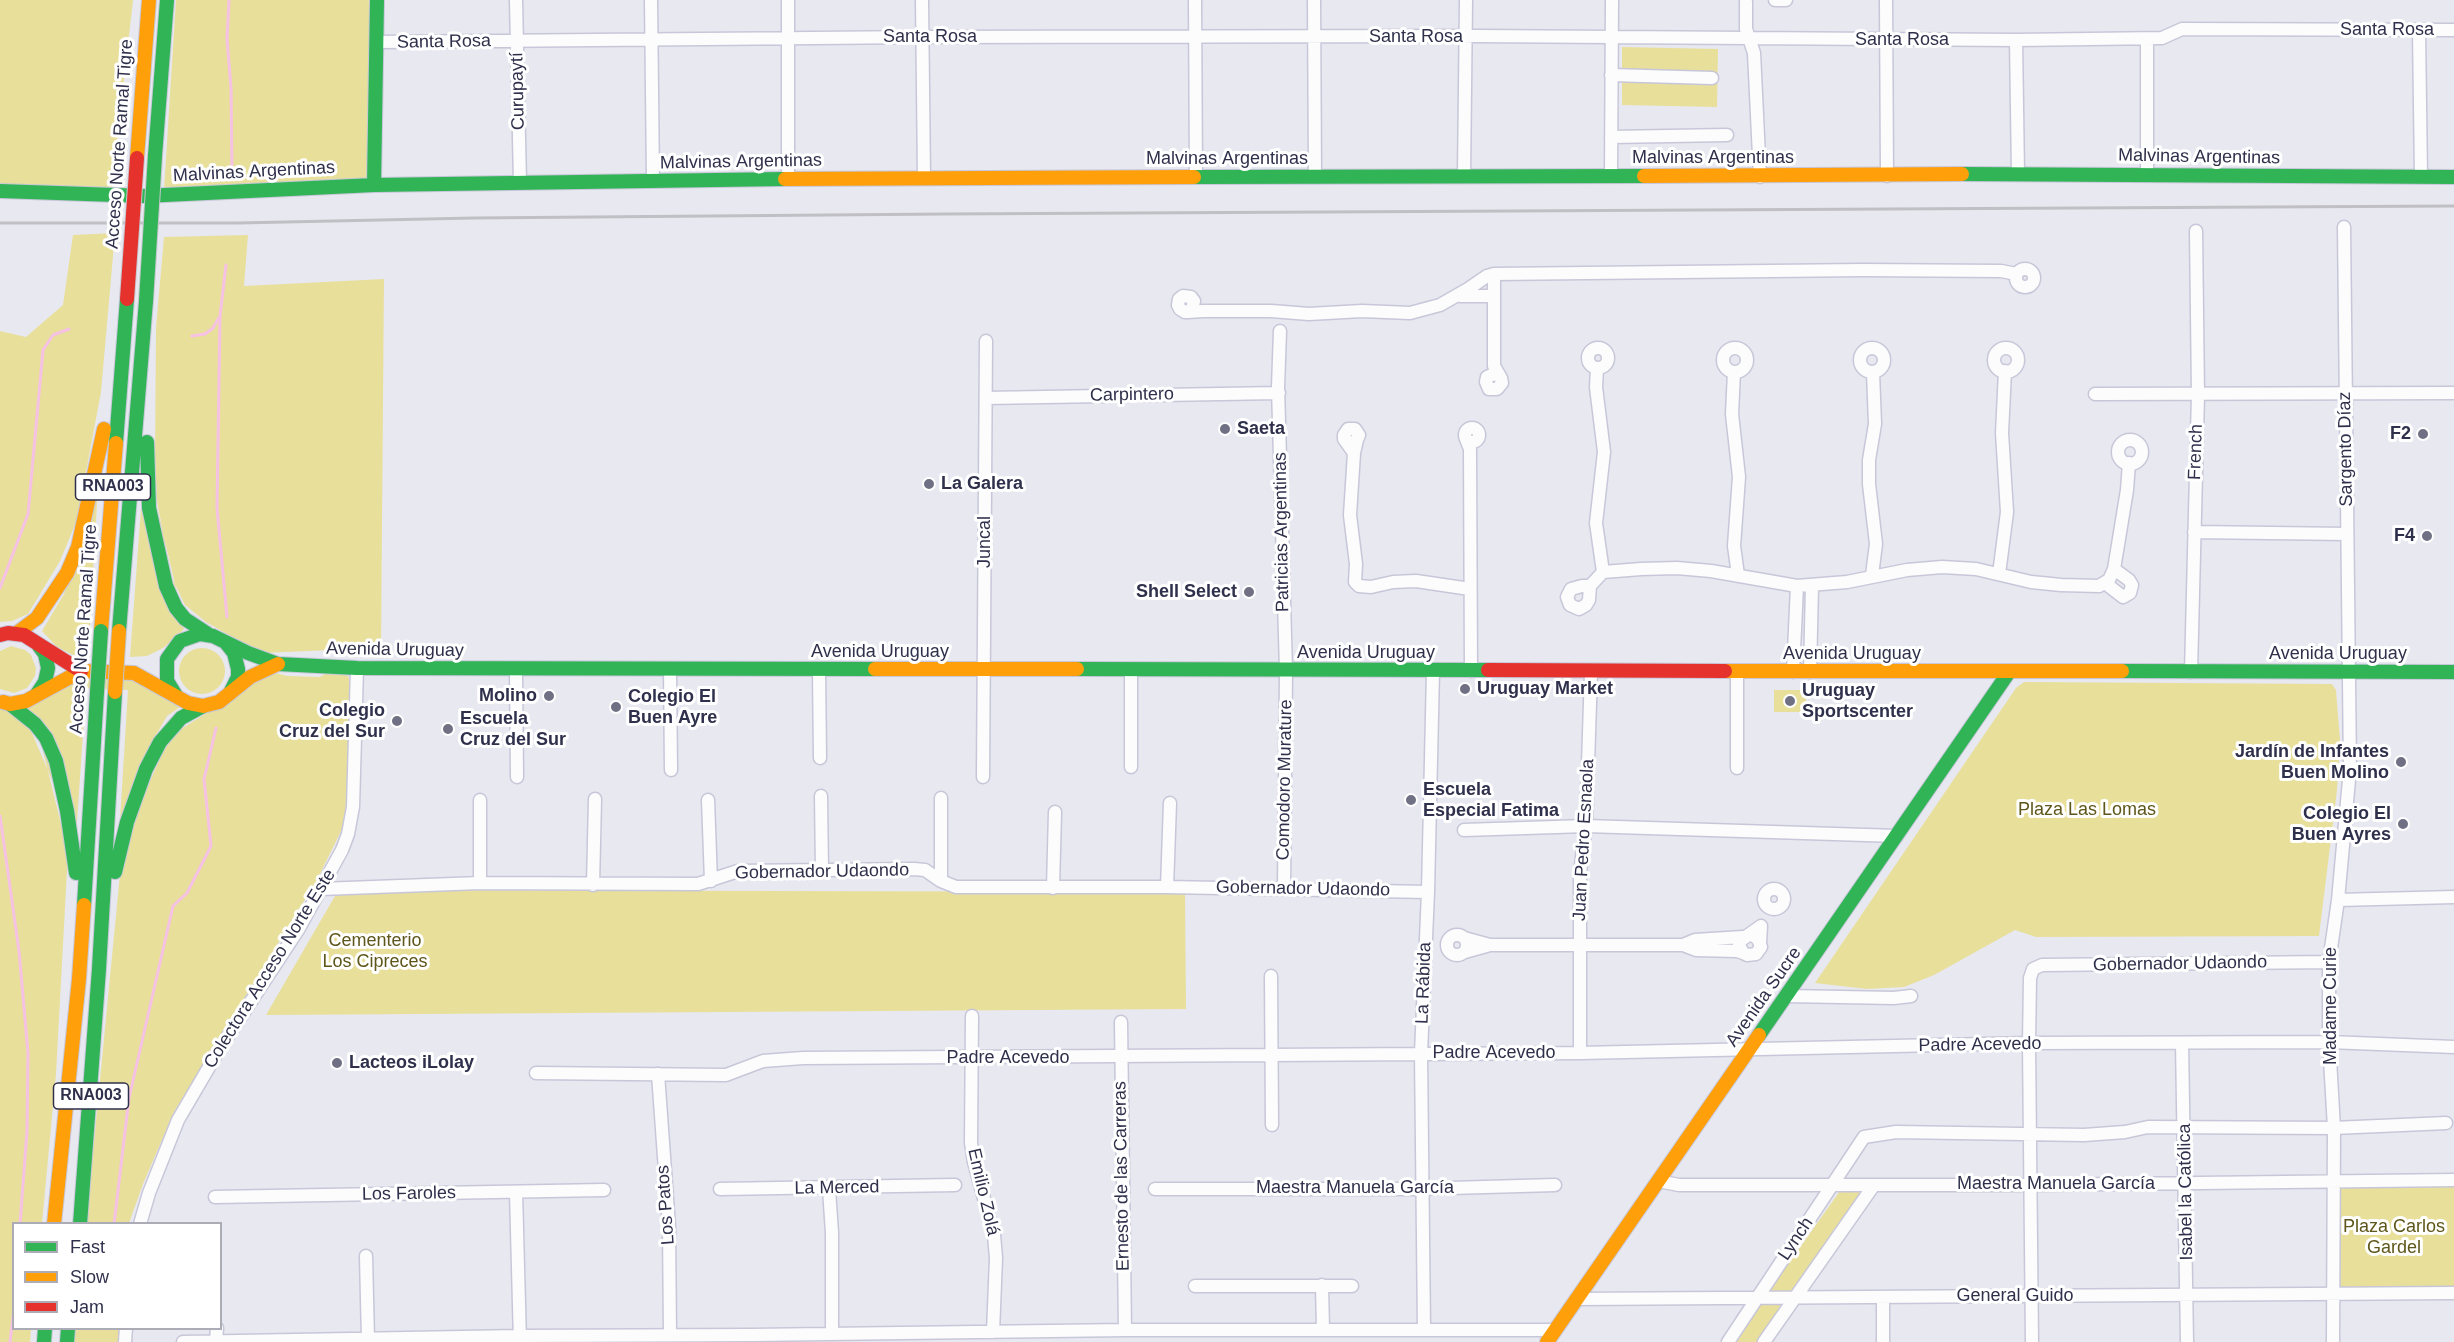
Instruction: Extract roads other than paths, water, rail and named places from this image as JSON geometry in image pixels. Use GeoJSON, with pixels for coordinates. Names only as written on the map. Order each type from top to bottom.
{"type":"FeatureCollection","features":[{"type":"Feature","properties":{"kind":"main road","name":"Acceso Norte Ramal Tigre"},"geometry":{"type":"LineString","coordinates":[[54,1222],[79,979],[101,631],[149,0]]}},
{"type":"Feature","properties":{"kind":"main road","name":"Acceso Norte Ramal Tigre"},"geometry":{"type":"LineString","coordinates":[[80,1222],[99,969],[119,631],[143,344],[167,0]]}},
{"type":"Feature","properties":{"kind":"main road"},"geometry":{"type":"LineString","coordinates":[[375,185],[377,0]]}},
{"type":"Feature","properties":{"kind":"main road","name":"Malvinas Argentinas"},"geometry":{"type":"LineString","coordinates":[[0,191],[144,196],[375,185],[924,178],[1611,175],[1760,177],[2019,174],[2454,177]]}},
{"type":"Feature","properties":{"kind":"main road"},"geometry":{"type":"LineString","coordinates":[[0,635],[17,633],[38,618],[59,589],[78,547],[124,343]]}},
{"type":"Feature","properties":{"kind":"main road","name":"Avenida Uruguay"},"geometry":{"type":"LineString","coordinates":[[143,344],[149,508],[166,586],[176,608],[185,619],[208,634],[278,664],[357,668],[516,670],[2454,672]]}},
{"type":"Feature","properties":{"kind":"main road"},"geometry":{"type":"LineString","coordinates":[[17,633],[36,642],[81,671]]}},
{"type":"Feature","properties":{"kind":"main road"},"geometry":{"type":"LineString","coordinates":[[134,673],[153,665],[186,638],[208,634]]}},
{"type":"Feature","properties":{"kind":"main road"},"geometry":{"type":"LineString","coordinates":[[223,641],[229,646],[237,660],[237,677],[231,692]]}},
{"type":"Feature","properties":{"kind":"main road"},"geometry":{"type":"LineString","coordinates":[[32,698],[45,682],[48,668],[45,654],[36,642]]}},
{"type":"Feature","properties":{"kind":"main road"},"geometry":{"type":"LineString","coordinates":[[170,652],[166,674],[175,694]]}},
{"type":"Feature","properties":{"kind":"main road","name":"Avenida Uruguay"},"geometry":{"type":"LineString","coordinates":[[99,969],[117,863],[127,822],[146,769],[160,742],[181,718],[203,706],[219,702],[261,670],[278,664]]}},
{"type":"Feature","properties":{"kind":"main road"},"geometry":{"type":"LineString","coordinates":[[5,703],[32,698],[81,671],[134,673],[188,703],[203,706]]}},
{"type":"Feature","properties":{"kind":"main road","name":"Avenida Sucre"},"geometry":{"type":"LineString","coordinates":[[1547,1342],[2009,672]]}},
{"type":"Feature","properties":{"kind":"main road"},"geometry":{"type":"LineString","coordinates":[[5,703],[36,724],[46,738],[62,783],[79,900],[79,979]]}},
{"type":"Feature","properties":{"kind":"street","name":"Curupaytí"},"geometry":{"type":"LineString","coordinates":[[516,0],[520,183]]}},
{"type":"Feature","properties":{"kind":"street"},"geometry":{"type":"LineString","coordinates":[[651,0],[653,181]]}},
{"type":"Feature","properties":{"kind":"street"},"geometry":{"type":"LineString","coordinates":[[788,0],[788,179]]}},
{"type":"Feature","properties":{"kind":"street"},"geometry":{"type":"LineString","coordinates":[[922,0],[924,178]]}},
{"type":"Feature","properties":{"kind":"street"},"geometry":{"type":"LineString","coordinates":[[1195,0],[1196,177]]}},
{"type":"Feature","properties":{"kind":"street"},"geometry":{"type":"LineString","coordinates":[[1314,0],[1315,176]]}},
{"type":"Feature","properties":{"kind":"street"},"geometry":{"type":"LineString","coordinates":[[1464,176],[1466,0]]}},
{"type":"Feature","properties":{"kind":"street"},"geometry":{"type":"LineString","coordinates":[[1611,175],[1612,0]]}},
{"type":"Feature","properties":{"kind":"street"},"geometry":{"type":"LineString","coordinates":[[1775,0],[1786,0]]}},
{"type":"Feature","properties":{"kind":"street"},"geometry":{"type":"LineString","coordinates":[[1886,0],[1887,176]]}},
{"type":"Feature","properties":{"kind":"street"},"geometry":{"type":"LineString","coordinates":[[1746,1],[1748,38],[1754,53],[1760,177]]}},
{"type":"Feature","properties":{"kind":"street","name":"Santa Rosa"},"geometry":{"type":"LineString","coordinates":[[377,42],[922,37],[1612,36],[2016,40],[2147,39],[2162,38],[2182,29],[2454,30]]}},
{"type":"Feature","properties":{"kind":"street"},"geometry":{"type":"LineString","coordinates":[[2419,31],[2421,177]]}},
{"type":"Feature","properties":{"kind":"street"},"geometry":{"type":"LineString","coordinates":[[2147,39],[2147,175]]}},
{"type":"Feature","properties":{"kind":"street"},"geometry":{"type":"LineString","coordinates":[[2016,40],[2019,174]]}},
{"type":"Feature","properties":{"kind":"street"},"geometry":{"type":"LineString","coordinates":[[1611,75],[1712,78]]}},
{"type":"Feature","properties":{"kind":"street"},"geometry":{"type":"LineString","coordinates":[[1611,137],[1727,135]]}},
{"type":"Feature","properties":{"kind":"street","name":"Sargento Díaz"},"geometry":{"type":"LineString","coordinates":[[2344,227],[2350,672]]}},
{"type":"Feature","properties":{"kind":"street","name":"French"},"geometry":{"type":"LineString","coordinates":[[2190,672],[2198,395],[2196,231]]}},
{"type":"Feature","properties":{"kind":"street"},"geometry":{"type":"LineString","coordinates":[[1191,307],[1203,311],[1326,314],[1362,311],[1410,313],[1440,305],[1494,274],[1898,270],[2001,271],[2017,274]]}},
{"type":"Feature","properties":{"kind":"street"},"geometry":{"type":"LineString","coordinates":[[1494,274],[1494,373]]}},
{"type":"Feature","properties":{"kind":"street"},"geometry":{"type":"LineString","coordinates":[[1458,296],[1494,296]]}},
{"type":"Feature","properties":{"kind":"street"},"geometry":{"type":"LineString","coordinates":[[1271,311],[1280,331]]}},
{"type":"Feature","properties":{"kind":"street"},"geometry":{"type":"LineString","coordinates":[[1280,331],[1292,313]]}},
{"type":"Feature","properties":{"kind":"street","name":"Patricias Argentinas"},"geometry":{"type":"LineString","coordinates":[[1280,331],[1279,393],[1286,671]]}},
{"type":"Feature","properties":{"kind":"street","name":"Juncal"},"geometry":{"type":"LineString","coordinates":[[985,671],[986,341]]}},
{"type":"Feature","properties":{"kind":"street"},"geometry":{"type":"LineString","coordinates":[[1597,368],[1596,387],[1604,452],[1596,523],[1603,572]]}},
{"type":"Feature","properties":{"kind":"street"},"geometry":{"type":"LineString","coordinates":[[1999,574],[2007,512],[2002,433],[2005,371]]}},
{"type":"Feature","properties":{"kind":"street"},"geometry":{"type":"LineString","coordinates":[[1734,372],[1732,414],[1739,477],[1734,546],[1738,576]]}},
{"type":"Feature","properties":{"kind":"street"},"geometry":{"type":"LineString","coordinates":[[1872,575],[1876,544],[1869,484],[1869,460],[1875,424],[1873,372]]}},
{"type":"Feature","properties":{"kind":"street","name":"Carpintero"},"geometry":{"type":"LineString","coordinates":[[986,398],[1279,393]]}},
{"type":"Feature","properties":{"kind":"street"},"geometry":{"type":"LineString","coordinates":[[2095,394],[2454,393]]}},
{"type":"Feature","properties":{"kind":"street"},"geometry":{"type":"LineString","coordinates":[[1470,443],[1471,671]]}},
{"type":"Feature","properties":{"kind":"street"},"geometry":{"type":"LineString","coordinates":[[1352,445],[1350,515],[1356,564],[1355,582],[1364,587],[1406,580],[1442,583],[1470,589]]}},
{"type":"Feature","properties":{"kind":"street"},"geometry":{"type":"LineString","coordinates":[[1590,586],[1603,572],[1677,568],[1797,586],[1812,586],[1847,582],[1872,575],[1942,567],[1999,574],[2031,582],[2100,586],[2109,580],[2114,569],[2127,490],[2129,463]]}},
{"type":"Feature","properties":{"kind":"street"},"geometry":{"type":"LineString","coordinates":[[2194,532],[2348,534]]}},
{"type":"Feature","properties":{"kind":"street"},"geometry":{"type":"LineString","coordinates":[[2105,583],[2123,597],[2130,593],[2132,585],[2129,580],[2114,569]]}},
{"type":"Feature","properties":{"kind":"street"},"geometry":{"type":"LineString","coordinates":[[1793,672],[1797,586]]}},
{"type":"Feature","properties":{"kind":"street"},"geometry":{"type":"LineString","coordinates":[[1810,672],[1812,586]]}},
{"type":"Feature","properties":{"kind":"street","name":"Colectora Acceso Norte Este"},"geometry":{"type":"LineString","coordinates":[[141,1222],[156,1171],[178,1120],[219,1050],[298,930],[342,850],[352,817],[355,781],[357,668]]}},
{"type":"Feature","properties":{"kind":"street"},"geometry":{"type":"LineString","coordinates":[[516,670],[517,777]]}},
{"type":"Feature","properties":{"kind":"street"},"geometry":{"type":"LineString","coordinates":[[670,670],[671,770]]}},
{"type":"Feature","properties":{"kind":"street"},"geometry":{"type":"LineString","coordinates":[[819,670],[820,758]]}},
{"type":"Feature","properties":{"kind":"street"},"geometry":{"type":"LineString","coordinates":[[983,777],[985,671]]}},
{"type":"Feature","properties":{"kind":"street"},"geometry":{"type":"LineString","coordinates":[[1131,671],[1131,766]]}},
{"type":"Feature","properties":{"kind":"street","name":"Comodoro Murature"},"geometry":{"type":"LineString","coordinates":[[1284,889],[1286,671]]}},
{"type":"Feature","properties":{"kind":"street","name":"La Rábida"},"geometry":{"type":"LineString","coordinates":[[1424,1330],[1421,1053],[1428,892],[1433,671]]}},
{"type":"Feature","properties":{"kind":"street","name":"Juan Pedro Esnaola"},"geometry":{"type":"LineString","coordinates":[[1580,1053],[1580,873],[1586,826],[1591,672]]}},
{"type":"Feature","properties":{"kind":"street"},"geometry":{"type":"LineString","coordinates":[[1737,672],[1737,768]]}},
{"type":"Feature","properties":{"kind":"street","name":"Madame Curie"},"geometry":{"type":"LineString","coordinates":[[2333,1342],[2334,1128],[2329,1042],[2329,962],[2338,900],[2350,769],[2350,672]]}},
{"type":"Feature","properties":{"kind":"street"},"geometry":{"type":"LineString","coordinates":[[821,796],[822,870]]}},
{"type":"Feature","properties":{"kind":"street"},"geometry":{"type":"LineString","coordinates":[[941,798],[942,882]]}},
{"type":"Feature","properties":{"kind":"street"},"geometry":{"type":"LineString","coordinates":[[593,885],[595,799]]}},
{"type":"Feature","properties":{"kind":"street"},"geometry":{"type":"LineString","coordinates":[[480,800],[480,883]]}},
{"type":"Feature","properties":{"kind":"street"},"geometry":{"type":"LineString","coordinates":[[708,800],[711,881]]}},
{"type":"Feature","properties":{"kind":"street"},"geometry":{"type":"LineString","coordinates":[[1167,887],[1170,803]]}},
{"type":"Feature","properties":{"kind":"street"},"geometry":{"type":"LineString","coordinates":[[1053,888],[1055,812]]}},
{"type":"Feature","properties":{"kind":"street"},"geometry":{"type":"LineString","coordinates":[[1464,830],[1586,826],[1897,837]]}},
{"type":"Feature","properties":{"kind":"street","name":"Gobernador Udaondo"},"geometry":{"type":"LineString","coordinates":[[321,889],[480,883],[698,884],[738,871],[925,870],[942,882],[956,887],[1167,887],[1428,892]]}},
{"type":"Feature","properties":{"kind":"street"},"geometry":{"type":"LineString","coordinates":[[2338,900],[2454,897]]}},
{"type":"Feature","properties":{"kind":"street"},"geometry":{"type":"LineString","coordinates":[[1490,945],[1455,956],[1447,948],[1448,940],[1453,936],[1490,945],[1683,945],[1696,950],[1737,951],[1747,956],[1756,954],[1761,947],[1760,925]]}},
{"type":"Feature","properties":{"kind":"street"},"geometry":{"type":"LineString","coordinates":[[1683,945],[1695,940],[1760,925]]}},
{"type":"Feature","properties":{"kind":"street"},"geometry":{"type":"LineString","coordinates":[[1743,953],[1739,945],[1760,925]]}},
{"type":"Feature","properties":{"kind":"street"},"geometry":{"type":"LineString","coordinates":[[1464,938],[1467,945],[1465,952]]}},
{"type":"Feature","properties":{"kind":"street","name":"Gobernador Udaondo"},"geometry":{"type":"LineString","coordinates":[[2029,1043],[2030,978],[2033,969],[2042,965],[2329,962]]}},
{"type":"Feature","properties":{"kind":"street"},"geometry":{"type":"LineString","coordinates":[[1271,976],[1272,1125]]}},
{"type":"Feature","properties":{"kind":"street"},"geometry":{"type":"LineString","coordinates":[[1787,996],[1894,998],[1911,996]]}},
{"type":"Feature","properties":{"kind":"street","name":"Emilio Zolá"},"geometry":{"type":"LineString","coordinates":[[972,1017],[971,1143],[994,1235],[996,1258],[993,1332]]}},
{"type":"Feature","properties":{"kind":"street","name":"Ernesto de las Carreras"},"geometry":{"type":"LineString","coordinates":[[1121,1022],[1125,1330]]}},
{"type":"Feature","properties":{"kind":"street","name":"Padre Acevedo"},"geometry":{"type":"LineString","coordinates":[[536,1073],[726,1075],[763,1061],[781,1059],[1580,1053],[2029,1043],[2329,1042],[2454,1047]]}},
{"type":"Feature","properties":{"kind":"street"},"geometry":{"type":"LineString","coordinates":[[2029,1043],[2032,1342]]}},
{"type":"Feature","properties":{"kind":"street","name":"Isabel la Católica"},"geometry":{"type":"LineString","coordinates":[[2182,1043],[2187,1342]]}},
{"type":"Feature","properties":{"kind":"street","name":"Los Patos"},"geometry":{"type":"LineString","coordinates":[[658,1074],[669,1226],[670,1335]]}},
{"type":"Feature","properties":{"kind":"street"},"geometry":{"type":"LineString","coordinates":[[2030,1135],[2084,1135],[2125,1132],[2148,1127],[2334,1128],[2446,1123]]}},
{"type":"Feature","properties":{"kind":"street","name":"Lynch"},"geometry":{"type":"LineString","coordinates":[[1728,1342],[1864,1137],[1896,1132],[2030,1135]]}},
{"type":"Feature","properties":{"kind":"street","name":"Maestra Manuela García"},"geometry":{"type":"LineString","coordinates":[[1658,1181],[1679,1185],[2031,1185],[2454,1180]]}},
{"type":"Feature","properties":{"kind":"street","name":"La Merced"},"geometry":{"type":"LineString","coordinates":[[720,1190],[955,1185]]}},
{"type":"Feature","properties":{"kind":"street","name":"Maestra Manuela García"},"geometry":{"type":"LineString","coordinates":[[1155,1189],[1555,1185]]}},
{"type":"Feature","properties":{"kind":"street","name":"Lynch"},"geometry":{"type":"LineString","coordinates":[[1764,1342],[1874,1185]]}},
{"type":"Feature","properties":{"kind":"street"},"geometry":{"type":"LineString","coordinates":[[829,1189],[832,1233],[832,1333]]}},
{"type":"Feature","properties":{"kind":"street","name":"Los Faroles"},"geometry":{"type":"LineString","coordinates":[[215,1197],[604,1190]]}},
{"type":"Feature","properties":{"kind":"street"},"geometry":{"type":"LineString","coordinates":[[516,1192],[519,1339]]}},
{"type":"Feature","properties":{"kind":"street"},"geometry":{"type":"LineString","coordinates":[[366,1256],[368,1340]]}},
{"type":"Feature","properties":{"kind":"street"},"geometry":{"type":"LineString","coordinates":[[1322,1285],[1323,1330]]}},
{"type":"Feature","properties":{"kind":"street"},"geometry":{"type":"LineString","coordinates":[[1195,1286],[1352,1286]]}},
{"type":"Feature","properties":{"kind":"street","name":"General Guido"},"geometry":{"type":"LineString","coordinates":[[1576,1299],[2454,1293]]}},
{"type":"Feature","properties":{"kind":"street"},"geometry":{"type":"LineString","coordinates":[[1883,1297],[1883,1342]]}},
{"type":"Feature","properties":{"kind":"street"},"geometry":{"type":"LineString","coordinates":[[183,1342],[216,1335],[368,1340],[670,1335],[752,1339],[832,1333],[993,1332],[1036,1337],[1125,1330],[1555,1330]]}},
{"type":"Feature","properties":{"kind":"waterway"},"geometry":{"type":"LineString","coordinates":[[229,0],[227,39],[231,88],[232,172]]}},
{"type":"Feature","properties":{"kind":"waterway"},"geometry":{"type":"LineString","coordinates":[[192,336],[205,334],[213,328],[220,316],[226,265]]}},
{"type":"Feature","properties":{"kind":"waterway"},"geometry":{"type":"LineString","coordinates":[[220,316],[217,508],[227,617]]}},
{"type":"Feature","properties":{"kind":"waterway"},"geometry":{"type":"LineString","coordinates":[[0,588],[28,514],[43,350],[53,335],[69,329]]}},
{"type":"Feature","properties":{"kind":"waterway"},"geometry":{"type":"LineString","coordinates":[[114,1222],[129,1098],[173,906],[187,893],[211,846],[204,779],[216,728]]}},
{"type":"Feature","properties":{"kind":"waterway"},"geometry":{"type":"LineString","coordinates":[[0,816],[19,951],[28,1053],[27,1131],[20,1222]]}},
{"type":"Feature","properties":{"kind":"waterway"},"geometry":{"type":"LineString","coordinates":[[10,1342],[12,1326]]}},
{"type":"Feature","properties":{"kind":"railway"},"geometry":{"type":"LineString","coordinates":[[0,223],[238,223],[474,218],[945,214],[2454,206]]}},
{"type":"Feature","properties":{"kind":"place","name":"Saeta"},"geometry":{"type":"Point","coordinates":[1225,429]}},
{"type":"Feature","properties":{"kind":"place","name":"F2"},"geometry":{"type":"Point","coordinates":[2423,434]}},
{"type":"Feature","properties":{"kind":"place","name":"La Galera"},"geometry":{"type":"Point","coordinates":[929,484]}},
{"type":"Feature","properties":{"kind":"place","name":"F4"},"geometry":{"type":"Point","coordinates":[2427,536]}},
{"type":"Feature","properties":{"kind":"place","name":"Shell Select"},"geometry":{"type":"Point","coordinates":[1249,592]}},
{"type":"Feature","properties":{"kind":"place","name":"Uruguay Market"},"geometry":{"type":"Point","coordinates":[1465,689]}},
{"type":"Feature","properties":{"kind":"place","name":"Molino"},"geometry":{"type":"Point","coordinates":[549,696]}},
{"type":"Feature","properties":{"kind":"place","name":"Uruguay Sportscenter"},"geometry":{"type":"Point","coordinates":[1790,701]}},
{"type":"Feature","properties":{"kind":"place","name":"Colegio El Buen Ayre"},"geometry":{"type":"Point","coordinates":[616,707]}},
{"type":"Feature","properties":{"kind":"place","name":"Colegio Cruz del Sur"},"geometry":{"type":"Point","coordinates":[397,721]}},
{"type":"Feature","properties":{"kind":"place","name":"Escuela Cruz del Sur"},"geometry":{"type":"Point","coordinates":[448,729]}},
{"type":"Feature","properties":{"kind":"place","name":"Jardín de Infantes Buen Molino"},"geometry":{"type":"Point","coordinates":[2401,762]}},
{"type":"Feature","properties":{"kind":"place","name":"Escuela Especial Fatima"},"geometry":{"type":"Point","coordinates":[1411,800]}},
{"type":"Feature","properties":{"kind":"place","name":"Colegio El Buen Ayres"},"geometry":{"type":"Point","coordinates":[2403,824]}},
{"type":"Feature","properties":{"kind":"place","name":"Lacteos iLolay"},"geometry":{"type":"Point","coordinates":[337,1063]}},
{"type":"Feature","properties":{"kind":"park label","name":"Plaza Las Lomas"},"geometry":{"type":"Point","coordinates":[2087,810]}},
{"type":"Feature","properties":{"kind":"park label","name":"Cementerio Los Cipreces"},"geometry":{"type":"Point","coordinates":[375,951]}},
{"type":"Feature","properties":{"kind":"park label","name":"Plaza Carlos Gardel"},"geometry":{"type":"Point","coordinates":[2394,1237]}}]}
